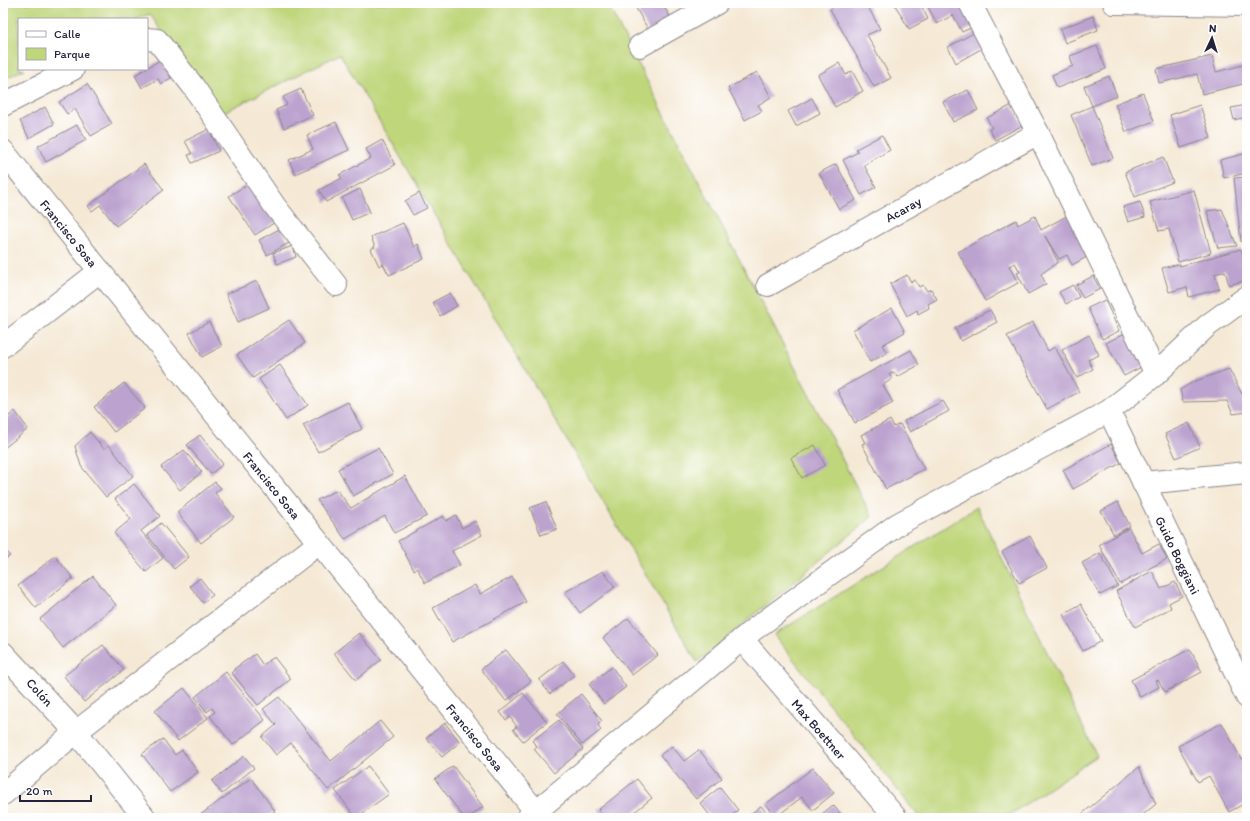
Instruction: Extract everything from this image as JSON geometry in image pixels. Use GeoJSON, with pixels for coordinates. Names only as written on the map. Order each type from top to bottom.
{"type":"FeatureCollection","features":[{"type":"Feature","properties":{"kind":"street"},"geometry":{"type":"LineString","coordinates":[[640,46],[717,3]]}},
{"type":"Feature","properties":{"kind":"street"},"geometry":{"type":"LineString","coordinates":[[970,3],[1038,133],[1156,374]]}},
{"type":"Feature","properties":{"kind":"street"},"geometry":{"type":"LineString","coordinates":[[1114,3],[1244,8]]}},
{"type":"Feature","properties":{"kind":"street"},"geometry":{"type":"LineString","coordinates":[[148,39],[157,40],[193,86],[274,205],[336,285]]}},
{"type":"Feature","properties":{"kind":"street"},"geometry":{"type":"LineString","coordinates":[[3,105],[71,70]]}},
{"type":"Feature","properties":{"kind":"street","name":"Acaray"},"geometry":{"type":"LineString","coordinates":[[768,285],[1038,133]]}},
{"type":"Feature","properties":{"kind":"street","name":"Francisco Sosa"},"geometry":{"type":"LineString","coordinates":[[3,151],[319,544],[535,816]]}},
{"type":"Feature","properties":{"kind":"street"},"geometry":{"type":"LineString","coordinates":[[3,346],[100,271]]}},
{"type":"Feature","properties":{"kind":"street"},"geometry":{"type":"LineString","coordinates":[[535,816],[742,639],[898,524],[1109,411],[1156,374],[1207,326],[1247,297]]}},
{"type":"Feature","properties":{"kind":"street","name":"Guido Boggiani"},"geometry":{"type":"LineString","coordinates":[[1109,411],[1247,698]]}},
{"type":"Feature","properties":{"kind":"street"},"geometry":{"type":"LineString","coordinates":[[1143,483],[1247,473]]}},
{"type":"Feature","properties":{"kind":"street"},"geometry":{"type":"LineString","coordinates":[[3,794],[76,732],[319,544]]}},
{"type":"Feature","properties":{"kind":"street","name":"Max Boettner"},"geometry":{"type":"LineString","coordinates":[[742,639],[896,818]]}},
{"type":"Feature","properties":{"kind":"street","name":"Colón"},"geometry":{"type":"LineString","coordinates":[[3,653],[76,732],[145,818]]}},
{"type":"Feature","properties":{"kind":"green space"},"geometry":{"type":"Polygon","coordinates":[[[3,3],[607,3],[872,517],[697,662],[340,54],[218,115],[150,14],[140,18],[18,18],[18,70],[23,70],[3,79],[3,3]]]}},
{"type":"Feature","properties":{"kind":"green space"},"geometry":{"type":"Polygon","coordinates":[[[977,507],[1097,756],[1005,818],[920,818],[774,635],[977,507]]]}},
{"type":"Feature","properties":{"kind":"building"},"geometry":{"type":"Polygon","coordinates":[[[633,3],[662,3],[671,19],[649,31],[633,3]]]}},
{"type":"Feature","properties":{"kind":"building"},"geometry":{"type":"Polygon","coordinates":[[[841,3],[866,3],[880,29],[867,35],[891,78],[874,87],[830,9],[841,3]]]}},
{"type":"Feature","properties":{"kind":"building"},"geometry":{"type":"Polygon","coordinates":[[[894,3],[920,3],[928,19],[909,29],[894,3]]]}},
{"type":"Feature","properties":{"kind":"building"},"geometry":{"type":"Polygon","coordinates":[[[926,3],[969,3],[980,24],[962,32],[953,15],[937,24],[926,3]]]}},
{"type":"Feature","properties":{"kind":"building"},"geometry":{"type":"Polygon","coordinates":[[[1093,16],[1098,30],[1065,43],[1060,29],[1093,16]]]}},
{"type":"Feature","properties":{"kind":"building"},"geometry":{"type":"Polygon","coordinates":[[[981,29],[990,44],[956,63],[948,47],[981,29]]]}},
{"type":"Feature","properties":{"kind":"building"},"geometry":{"type":"Polygon","coordinates":[[[1097,46],[1106,69],[1057,88],[1052,75],[1073,66],[1070,56],[1097,46]]]}},
{"type":"Feature","properties":{"kind":"building"},"geometry":{"type":"Polygon","coordinates":[[[1212,56],[1216,72],[1247,64],[1247,83],[1202,94],[1197,74],[1159,83],[1156,69],[1212,56]]]}},
{"type":"Feature","properties":{"kind":"building"},"geometry":{"type":"Polygon","coordinates":[[[160,60],[171,78],[161,84],[158,79],[142,88],[135,75],[143,70],[148,70],[148,67],[160,60]]]}},
{"type":"Feature","properties":{"kind":"building"},"geometry":{"type":"Polygon","coordinates":[[[839,63],[846,75],[852,71],[863,91],[835,107],[818,75],[839,63]]]}},
{"type":"Feature","properties":{"kind":"building"},"geometry":{"type":"Polygon","coordinates":[[[757,72],[771,97],[758,105],[762,111],[745,120],[728,88],[757,72]]]}},
{"type":"Feature","properties":{"kind":"building"},"geometry":{"type":"Polygon","coordinates":[[[1109,76],[1117,96],[1092,106],[1084,86],[1109,76]]]}},
{"type":"Feature","properties":{"kind":"building"},"geometry":{"type":"Polygon","coordinates":[[[87,84],[112,124],[91,136],[75,109],[67,114],[59,102],[87,84]]]}},
{"type":"Feature","properties":{"kind":"building"},"geometry":{"type":"Polygon","coordinates":[[[301,89],[313,115],[284,128],[276,110],[287,105],[283,97],[301,89]]]}},
{"type":"Feature","properties":{"kind":"building"},"geometry":{"type":"Polygon","coordinates":[[[968,90],[978,110],[953,122],[943,102],[968,90]]]}},
{"type":"Feature","properties":{"kind":"building"},"geometry":{"type":"Polygon","coordinates":[[[1143,93],[1154,121],[1126,132],[1115,104],[1143,93]]]}},
{"type":"Feature","properties":{"kind":"building"},"geometry":{"type":"Polygon","coordinates":[[[812,98],[820,113],[796,126],[788,111],[812,98]]]}},
{"type":"Feature","properties":{"kind":"building"},"geometry":{"type":"Polygon","coordinates":[[[1012,105],[1023,125],[995,140],[989,129],[992,128],[987,118],[1012,105]]]}},
{"type":"Feature","properties":{"kind":"building"},"geometry":{"type":"Polygon","coordinates":[[[1200,105],[1211,138],[1181,148],[1170,115],[1200,105]]]}},
{"type":"Feature","properties":{"kind":"building"},"geometry":{"type":"Polygon","coordinates":[[[1247,105],[1246,136],[1242,118],[1234,120],[1231,108],[1247,105]]]}},
{"type":"Feature","properties":{"kind":"building"},"geometry":{"type":"Polygon","coordinates":[[[1092,106],[1113,158],[1092,166],[1071,115],[1092,106]]]}},
{"type":"Feature","properties":{"kind":"building"},"geometry":{"type":"Polygon","coordinates":[[[45,107],[54,124],[29,138],[20,121],[45,107]]]}},
{"type":"Feature","properties":{"kind":"building"},"geometry":{"type":"Polygon","coordinates":[[[336,122],[349,150],[295,174],[289,160],[313,149],[307,135],[336,122]]]}},
{"type":"Feature","properties":{"kind":"building"},"geometry":{"type":"Polygon","coordinates":[[[77,125],[86,140],[46,162],[38,146],[77,125]]]}},
{"type":"Feature","properties":{"kind":"building"},"geometry":{"type":"Polygon","coordinates":[[[209,129],[219,151],[192,163],[188,155],[192,154],[185,141],[209,129]]]}},
{"type":"Feature","properties":{"kind":"building"},"geometry":{"type":"Polygon","coordinates":[[[882,135],[890,150],[864,165],[876,187],[861,195],[843,160],[858,152],[856,149],[882,135]]]}},
{"type":"Feature","properties":{"kind":"building"},"geometry":{"type":"Polygon","coordinates":[[[382,140],[395,165],[326,202],[319,190],[342,178],[339,175],[371,158],[366,149],[382,140]]]}},
{"type":"Feature","properties":{"kind":"building"},"geometry":{"type":"Polygon","coordinates":[[[1247,153],[1247,173],[1224,178],[1220,160],[1247,153]]]}},
{"type":"Feature","properties":{"kind":"building"},"geometry":{"type":"Polygon","coordinates":[[[1163,157],[1173,182],[1135,197],[1125,172],[1163,157]]]}},
{"type":"Feature","properties":{"kind":"building"},"geometry":{"type":"Polygon","coordinates":[[[144,164],[164,190],[116,226],[100,205],[92,211],[88,206],[144,164]]]}},
{"type":"Feature","properties":{"kind":"building"},"geometry":{"type":"Polygon","coordinates":[[[836,164],[856,200],[839,209],[819,173],[836,164]]]}},
{"type":"Feature","properties":{"kind":"building"},"geometry":{"type":"Polygon","coordinates":[[[1247,177],[1247,241],[1241,242],[1234,178],[1247,177]]]}},
{"type":"Feature","properties":{"kind":"building"},"geometry":{"type":"Polygon","coordinates":[[[251,182],[277,221],[255,235],[229,196],[251,182]]]}},
{"type":"Feature","properties":{"kind":"building"},"geometry":{"type":"Polygon","coordinates":[[[360,189],[370,212],[352,220],[342,198],[360,189]]]}},
{"type":"Feature","properties":{"kind":"building"},"geometry":{"type":"Polygon","coordinates":[[[1194,190],[1211,253],[1178,262],[1169,229],[1159,231],[1150,202],[1194,190]]]}},
{"type":"Feature","properties":{"kind":"building"},"geometry":{"type":"Polygon","coordinates":[[[419,193],[427,208],[413,215],[405,201],[419,193]]]}},
{"type":"Feature","properties":{"kind":"building"},"geometry":{"type":"Polygon","coordinates":[[[1140,202],[1145,217],[1128,222],[1123,207],[1140,202]]]}},
{"type":"Feature","properties":{"kind":"building"},"geometry":{"type":"Polygon","coordinates":[[[1222,209],[1237,246],[1218,248],[1207,211],[1222,209]]]}},
{"type":"Feature","properties":{"kind":"building"},"geometry":{"type":"Polygon","coordinates":[[[1074,212],[1096,252],[1072,265],[1067,255],[1059,259],[1045,236],[1058,262],[1041,274],[1046,284],[1028,294],[1017,273],[1020,272],[1015,263],[1009,266],[1018,283],[985,301],[958,252],[1016,220],[1018,225],[1035,216],[1041,230],[1074,212]]]}},
{"type":"Feature","properties":{"kind":"building"},"geometry":{"type":"Polygon","coordinates":[[[403,223],[414,247],[418,244],[424,259],[389,275],[383,264],[379,266],[371,249],[375,247],[371,237],[403,223]]]}},
{"type":"Feature","properties":{"kind":"building"},"geometry":{"type":"Polygon","coordinates":[[[281,228],[289,243],[267,255],[259,240],[281,228]]]}},
{"type":"Feature","properties":{"kind":"building"},"geometry":{"type":"Polygon","coordinates":[[[293,246],[296,257],[277,264],[273,253],[293,246]]]}},
{"type":"Feature","properties":{"kind":"building"},"geometry":{"type":"Polygon","coordinates":[[[1241,249],[1243,256],[1247,255],[1247,280],[1229,285],[1225,271],[1215,274],[1219,289],[1189,297],[1187,287],[1169,292],[1162,268],[1180,264],[1180,266],[1241,249]]]}},
{"type":"Feature","properties":{"kind":"building"},"geometry":{"type":"Polygon","coordinates":[[[907,275],[911,282],[915,280],[919,287],[923,285],[927,291],[931,289],[937,299],[928,304],[929,308],[918,314],[917,310],[907,316],[890,284],[907,275]]]}},
{"type":"Feature","properties":{"kind":"building"},"geometry":{"type":"Polygon","coordinates":[[[1093,276],[1100,289],[1083,298],[1076,285],[1093,276]]]}},
{"type":"Feature","properties":{"kind":"building"},"geometry":{"type":"Polygon","coordinates":[[[257,281],[269,308],[238,322],[226,294],[257,281]]]}},
{"type":"Feature","properties":{"kind":"building"},"geometry":{"type":"Polygon","coordinates":[[[1073,285],[1079,297],[1066,304],[1059,292],[1073,285]]]}},
{"type":"Feature","properties":{"kind":"building"},"geometry":{"type":"Polygon","coordinates":[[[450,293],[457,306],[440,316],[433,302],[450,293]]]}},
{"type":"Feature","properties":{"kind":"building"},"geometry":{"type":"Polygon","coordinates":[[[1105,300],[1119,331],[1102,339],[1088,308],[1105,300]]]}},
{"type":"Feature","properties":{"kind":"building"},"geometry":{"type":"Polygon","coordinates":[[[892,308],[905,332],[882,345],[887,353],[870,362],[853,330],[892,308]]]}},
{"type":"Feature","properties":{"kind":"building"},"geometry":{"type":"Polygon","coordinates":[[[990,310],[997,322],[961,341],[955,328],[990,310]]]}},
{"type":"Feature","properties":{"kind":"building"},"geometry":{"type":"Polygon","coordinates":[[[289,320],[305,343],[253,378],[237,355],[289,320]]]}},
{"type":"Feature","properties":{"kind":"building"},"geometry":{"type":"Polygon","coordinates":[[[209,322],[222,346],[202,357],[189,333],[209,322]]]}},
{"type":"Feature","properties":{"kind":"building"},"geometry":{"type":"Polygon","coordinates":[[[1033,322],[1048,351],[1055,347],[1079,392],[1047,409],[1007,336],[1033,322]]]}},
{"type":"Feature","properties":{"kind":"building"},"geometry":{"type":"Polygon","coordinates":[[[1129,331],[1147,364],[1124,376],[1106,343],[1129,331]]]}},
{"type":"Feature","properties":{"kind":"building"},"geometry":{"type":"Polygon","coordinates":[[[1089,335],[1099,355],[1088,360],[1093,369],[1077,378],[1062,350],[1089,335]]]}},
{"type":"Feature","properties":{"kind":"building"},"geometry":{"type":"Polygon","coordinates":[[[911,350],[919,365],[897,377],[894,372],[889,374],[892,379],[883,385],[893,403],[855,423],[837,390],[911,350]]]}},
{"type":"Feature","properties":{"kind":"building"},"geometry":{"type":"Polygon","coordinates":[[[280,365],[308,405],[286,420],[259,379],[280,365]]]}},
{"type":"Feature","properties":{"kind":"building"},"geometry":{"type":"Polygon","coordinates":[[[1229,369],[1242,394],[1247,392],[1247,412],[1233,414],[1227,401],[1183,402],[1180,390],[1193,382],[1229,369]]]}},
{"type":"Feature","properties":{"kind":"building"},"geometry":{"type":"Polygon","coordinates":[[[124,383],[145,408],[114,432],[94,407],[124,383]]]}},
{"type":"Feature","properties":{"kind":"building"},"geometry":{"type":"Polygon","coordinates":[[[943,401],[949,411],[910,432],[904,421],[943,401]]]}},
{"type":"Feature","properties":{"kind":"building"},"geometry":{"type":"Polygon","coordinates":[[[348,402],[362,429],[318,452],[303,425],[348,402]]]}},
{"type":"Feature","properties":{"kind":"building"},"geometry":{"type":"Polygon","coordinates":[[[15,411],[28,429],[3,449],[3,421],[15,411]]]}},
{"type":"Feature","properties":{"kind":"building"},"geometry":{"type":"Polygon","coordinates":[[[890,420],[894,427],[900,424],[924,469],[886,489],[862,444],[865,443],[861,435],[890,420]]]}},
{"type":"Feature","properties":{"kind":"building"},"geometry":{"type":"Polygon","coordinates":[[[1189,423],[1200,447],[1176,458],[1165,434],[1189,423]]]}},
{"type":"Feature","properties":{"kind":"building"},"geometry":{"type":"Polygon","coordinates":[[[90,432],[104,449],[109,445],[133,476],[106,497],[81,466],[75,446],[90,432]]]}},
{"type":"Feature","properties":{"kind":"building"},"geometry":{"type":"Polygon","coordinates":[[[200,435],[223,464],[211,474],[187,445],[200,435]]]}},
{"type":"Feature","properties":{"kind":"building"},"geometry":{"type":"Polygon","coordinates":[[[1111,444],[1121,463],[1073,489],[1063,470],[1111,444]]]}},
{"type":"Feature","properties":{"kind":"building"},"geometry":{"type":"Polygon","coordinates":[[[815,445],[825,465],[802,478],[791,458],[815,445]]]}},
{"type":"Feature","properties":{"kind":"building"},"geometry":{"type":"Polygon","coordinates":[[[378,448],[393,474],[353,496],[338,469],[378,448]]]}},
{"type":"Feature","properties":{"kind":"building"},"geometry":{"type":"Polygon","coordinates":[[[184,450],[202,472],[180,490],[161,467],[184,450]]]}},
{"type":"Feature","properties":{"kind":"building"},"geometry":{"type":"Polygon","coordinates":[[[405,476],[427,516],[394,533],[385,516],[345,539],[317,500],[337,490],[351,508],[405,476]]]}},
{"type":"Feature","properties":{"kind":"building"},"geometry":{"type":"Polygon","coordinates":[[[215,482],[221,488],[215,493],[234,517],[201,543],[177,512],[215,482]]]}},
{"type":"Feature","properties":{"kind":"building"},"geometry":{"type":"Polygon","coordinates":[[[134,484],[160,516],[141,531],[163,558],[146,572],[114,533],[131,519],[115,499],[134,484]]]}},
{"type":"Feature","properties":{"kind":"building"},"geometry":{"type":"Polygon","coordinates":[[[546,502],[557,529],[541,535],[530,508],[546,502]]]}},
{"type":"Feature","properties":{"kind":"building"},"geometry":{"type":"Polygon","coordinates":[[[1118,502],[1130,526],[1114,535],[1101,511],[1118,502]]]}},
{"type":"Feature","properties":{"kind":"building"},"geometry":{"type":"Polygon","coordinates":[[[456,515],[462,528],[475,521],[482,535],[452,551],[460,565],[425,583],[417,568],[414,570],[398,541],[443,516],[446,521],[456,515]]]}},
{"type":"Feature","properties":{"kind":"building"},"geometry":{"type":"Polygon","coordinates":[[[161,523],[189,557],[174,569],[147,535],[161,523]]]}},
{"type":"Feature","properties":{"kind":"building"},"geometry":{"type":"Polygon","coordinates":[[[1129,528],[1142,553],[1159,544],[1167,559],[1120,584],[1099,545],[1129,528]]]}},
{"type":"Feature","properties":{"kind":"building"},"geometry":{"type":"Polygon","coordinates":[[[1030,536],[1047,568],[1019,583],[1002,552],[1030,536]]]}},
{"type":"Feature","properties":{"kind":"building"},"geometry":{"type":"Polygon","coordinates":[[[3,547],[10,556],[3,561],[3,547]]]}},
{"type":"Feature","properties":{"kind":"building"},"geometry":{"type":"Polygon","coordinates":[[[1100,553],[1118,586],[1100,595],[1082,563],[1100,553]]]}},
{"type":"Feature","properties":{"kind":"building"},"geometry":{"type":"Polygon","coordinates":[[[55,556],[73,578],[36,608],[18,586],[55,556]]]}},
{"type":"Feature","properties":{"kind":"building"},"geometry":{"type":"Polygon","coordinates":[[[603,571],[615,587],[580,613],[565,592],[603,571]]]}},
{"type":"Feature","properties":{"kind":"building"},"geometry":{"type":"Polygon","coordinates":[[[1152,571],[1161,589],[1175,582],[1182,596],[1169,603],[1171,608],[1135,627],[1116,591],[1152,571]]]}},
{"type":"Feature","properties":{"kind":"building"},"geometry":{"type":"Polygon","coordinates":[[[93,576],[116,605],[63,648],[40,619],[93,576]]]}},
{"type":"Feature","properties":{"kind":"building"},"geometry":{"type":"Polygon","coordinates":[[[512,577],[526,602],[452,642],[433,608],[475,585],[480,594],[512,577]]]}},
{"type":"Feature","properties":{"kind":"building"},"geometry":{"type":"Polygon","coordinates":[[[200,578],[213,595],[203,603],[190,586],[200,578]]]}},
{"type":"Feature","properties":{"kind":"building"},"geometry":{"type":"Polygon","coordinates":[[[1081,604],[1101,641],[1083,651],[1063,614],[1081,604]]]}},
{"type":"Feature","properties":{"kind":"building"},"geometry":{"type":"Polygon","coordinates":[[[628,618],[658,655],[632,675],[603,638],[628,618]]]}},
{"type":"Feature","properties":{"kind":"building"},"geometry":{"type":"Polygon","coordinates":[[[359,633],[381,660],[356,680],[334,653],[359,633]]]}},
{"type":"Feature","properties":{"kind":"building"},"geometry":{"type":"Polygon","coordinates":[[[103,645],[124,670],[84,702],[64,676],[103,645]]]}},
{"type":"Feature","properties":{"kind":"building"},"geometry":{"type":"Polygon","coordinates":[[[1190,649],[1202,672],[1165,692],[1158,680],[1156,681],[1159,687],[1140,697],[1131,680],[1190,649]]]}},
{"type":"Feature","properties":{"kind":"building"},"geometry":{"type":"Polygon","coordinates":[[[506,650],[531,681],[506,701],[481,669],[506,650]]]}},
{"type":"Feature","properties":{"kind":"building"},"geometry":{"type":"Polygon","coordinates":[[[255,654],[263,665],[274,657],[291,679],[258,705],[232,673],[235,670],[234,669],[255,654]]]}},
{"type":"Feature","properties":{"kind":"building"},"geometry":{"type":"Polygon","coordinates":[[[563,661],[574,675],[550,694],[539,680],[563,661]]]}},
{"type":"Feature","properties":{"kind":"building"},"geometry":{"type":"Polygon","coordinates":[[[612,667],[626,687],[604,704],[589,684],[612,667]]]}},
{"type":"Feature","properties":{"kind":"building"},"geometry":{"type":"Polygon","coordinates":[[[226,672],[265,720],[233,745],[210,716],[215,712],[212,708],[207,712],[195,697],[226,672]]]}},
{"type":"Feature","properties":{"kind":"building"},"geometry":{"type":"Polygon","coordinates":[[[184,688],[208,718],[178,741],[155,711],[184,688]]]}},
{"type":"Feature","properties":{"kind":"building"},"geometry":{"type":"Polygon","coordinates":[[[523,693],[547,722],[523,741],[513,729],[517,727],[510,717],[506,720],[500,712],[523,693]]]}},
{"type":"Feature","properties":{"kind":"building"},"geometry":{"type":"Polygon","coordinates":[[[581,694],[602,721],[598,725],[601,730],[582,745],[557,714],[581,694]]]}},
{"type":"Feature","properties":{"kind":"building"},"geometry":{"type":"Polygon","coordinates":[[[279,697],[331,761],[380,721],[393,737],[328,790],[291,743],[276,755],[262,737],[276,725],[263,709],[279,697]]]}},
{"type":"Feature","properties":{"kind":"building"},"geometry":{"type":"Polygon","coordinates":[[[559,720],[583,749],[554,773],[534,749],[537,746],[532,741],[559,720]]]}},
{"type":"Feature","properties":{"kind":"building"},"geometry":{"type":"Polygon","coordinates":[[[445,723],[460,742],[442,757],[426,738],[445,723]]]}},
{"type":"Feature","properties":{"kind":"building"},"geometry":{"type":"Polygon","coordinates":[[[1222,723],[1241,759],[1247,756],[1247,802],[1229,812],[1209,776],[1198,782],[1178,746],[1222,723]]]}},
{"type":"Feature","properties":{"kind":"building"},"geometry":{"type":"Polygon","coordinates":[[[163,739],[175,755],[182,750],[198,772],[170,792],[142,754],[163,739]]]}},
{"type":"Feature","properties":{"kind":"building"},"geometry":{"type":"Polygon","coordinates":[[[672,746],[684,761],[699,750],[722,778],[696,799],[660,755],[672,746]]]}},
{"type":"Feature","properties":{"kind":"building"},"geometry":{"type":"Polygon","coordinates":[[[244,756],[254,768],[222,794],[212,781],[244,756]]]}},
{"type":"Feature","properties":{"kind":"building"},"geometry":{"type":"Polygon","coordinates":[[[368,766],[389,794],[356,818],[335,790],[368,766]]]}},
{"type":"Feature","properties":{"kind":"building"},"geometry":{"type":"Polygon","coordinates":[[[453,766],[483,807],[468,818],[464,818],[435,779],[453,766]]]}},
{"type":"Feature","properties":{"kind":"building"},"geometry":{"type":"Polygon","coordinates":[[[1139,767],[1156,804],[1139,818],[1077,818],[1139,767]]]}},
{"type":"Feature","properties":{"kind":"building"},"geometry":{"type":"Polygon","coordinates":[[[813,768],[834,793],[813,810],[802,797],[776,817],[766,804],[813,768]]]}},
{"type":"Feature","properties":{"kind":"building"},"geometry":{"type":"Polygon","coordinates":[[[251,778],[275,811],[264,818],[196,818],[251,778]]]}},
{"type":"Feature","properties":{"kind":"building"},"geometry":{"type":"Polygon","coordinates":[[[637,779],[652,798],[627,818],[605,818],[598,810],[637,779]]]}},
{"type":"Feature","properties":{"kind":"building"},"geometry":{"type":"Polygon","coordinates":[[[720,787],[738,810],[729,818],[712,818],[700,803],[720,787]]]}},
{"type":"Feature","properties":{"kind":"building"},"geometry":{"type":"Polygon","coordinates":[[[833,805],[844,818],[817,818],[833,805]]]}},
{"type":"Feature","properties":{"kind":"building"},"geometry":{"type":"Polygon","coordinates":[[[761,806],[771,818],[745,818],[761,806]]]}}]}
